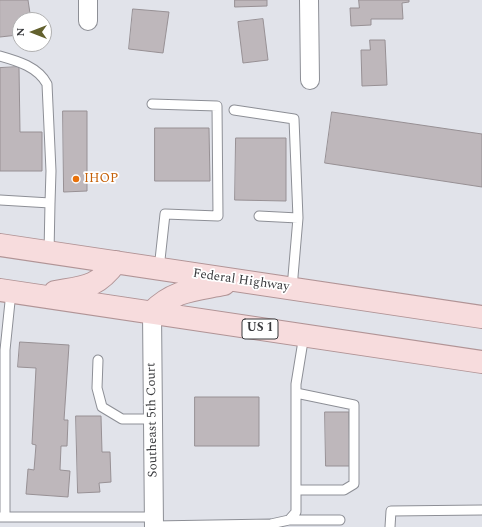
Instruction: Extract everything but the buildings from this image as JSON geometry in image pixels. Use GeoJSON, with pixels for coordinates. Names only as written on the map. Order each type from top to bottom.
{"type":"FeatureCollection","features":[{"type":"Feature","properties":{"kind":"main road","name":"Federal Highway"},"geometry":{"type":"LineString","coordinates":[[0,245],[482,317]]}},
{"type":"Feature","properties":{"kind":"main road"},"geometry":{"type":"LineString","coordinates":[[38,296],[90,285],[105,276],[116,262]]}},
{"type":"Feature","properties":{"kind":"main road"},"geometry":{"type":"LineString","coordinates":[[152,312],[164,301],[182,292],[239,281]]}},
{"type":"Feature","properties":{"kind":"main road","name":"US 1"},"geometry":{"type":"LineString","coordinates":[[6,291],[482,362]]}},
{"type":"Feature","properties":{"kind":"street"},"geometry":{"type":"LineString","coordinates":[[88,0],[88,21]]}},
{"type":"Feature","properties":{"kind":"street"},"geometry":{"type":"LineString","coordinates":[[309,0],[310,80]]}},
{"type":"Feature","properties":{"kind":"street","name":"Southeast 5th Court"},"geometry":{"type":"LineString","coordinates":[[152,312],[154,523]]}},
{"type":"Feature","properties":{"kind":"lane"},"geometry":{"type":"LineString","coordinates":[[0,56],[15,60],[42,75],[47,84],[51,171],[49,252]]}},
{"type":"Feature","properties":{"kind":"lane"},"geometry":{"type":"LineString","coordinates":[[152,104],[217,106],[218,216],[165,214],[159,269]]}},
{"type":"Feature","properties":{"kind":"lane"},"geometry":{"type":"LineString","coordinates":[[234,110],[294,120],[298,218],[292,288]]}},
{"type":"Feature","properties":{"kind":"lane"},"geometry":{"type":"LineString","coordinates":[[0,200],[50,203]]}},
{"type":"Feature","properties":{"kind":"lane"},"geometry":{"type":"LineString","coordinates":[[259,216],[298,218]]}},
{"type":"Feature","properties":{"kind":"lane"},"geometry":{"type":"LineString","coordinates":[[6,291],[2,517],[154,523],[270,524],[289,520],[340,520]]}},
{"type":"Feature","properties":{"kind":"lane"},"geometry":{"type":"LineString","coordinates":[[289,520],[296,512],[296,393],[304,335]]}},
{"type":"Feature","properties":{"kind":"lane"},"geometry":{"type":"LineString","coordinates":[[98,360],[97,388],[102,407],[122,419],[153,419]]}},
{"type":"Feature","properties":{"kind":"lane"},"geometry":{"type":"LineString","coordinates":[[296,393],[354,405],[354,484],[344,490],[296,490]]}},
{"type":"Feature","properties":{"kind":"lane"},"geometry":{"type":"LineString","coordinates":[[390,527],[391,511],[482,510]]}},
{"type":"Feature","properties":{"kind":"place","name":"IHOP"},"geometry":{"type":"Point","coordinates":[76,179]}}]}
